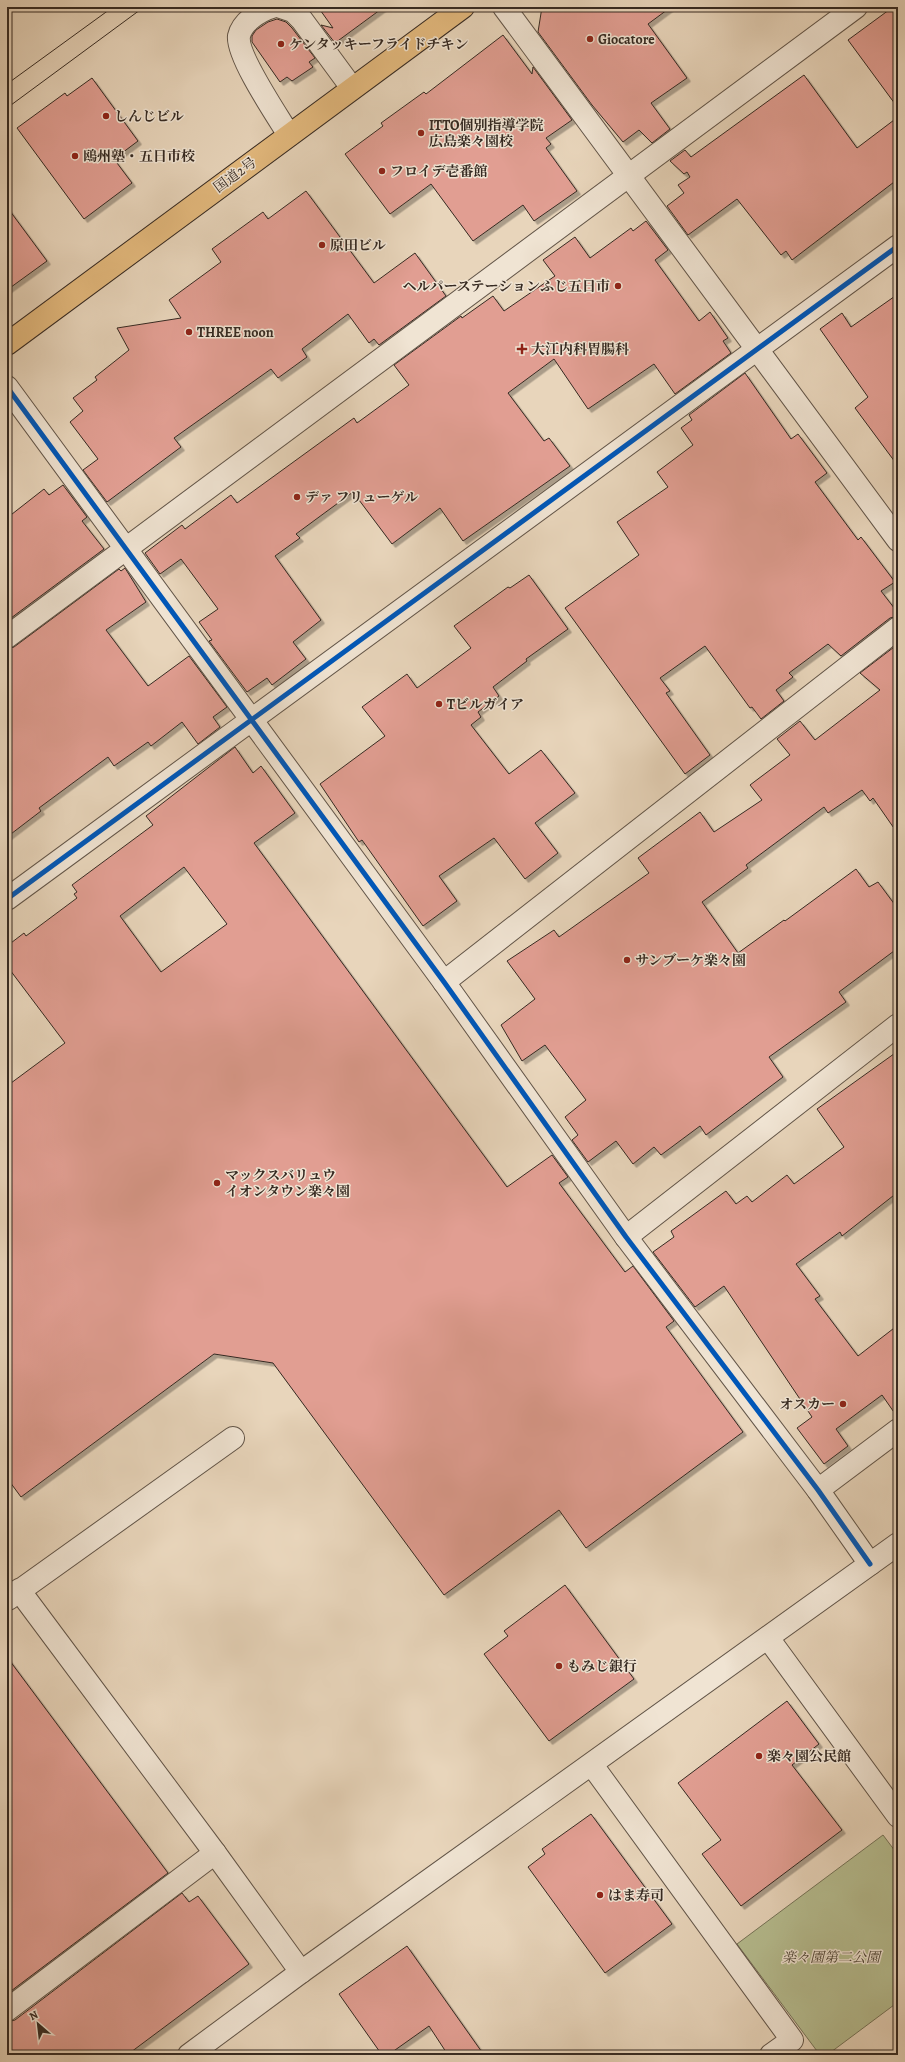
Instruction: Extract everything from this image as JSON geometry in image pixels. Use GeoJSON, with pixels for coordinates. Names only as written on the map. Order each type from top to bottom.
{"type":"FeatureCollection","features":[{"type":"Feature","properties":{"kind":"highway","name":"国道2号"},"geometry":{"type":"LineString","coordinates":[[7,344],[463,7]]}},
{"type":"Feature","properties":{"kind":"street"},"geometry":{"type":"LineString","coordinates":[[272,7],[264,9],[244,24],[239,38],[243,56],[289,135]]}},
{"type":"Feature","properties":{"kind":"street"},"geometry":{"type":"LineString","coordinates":[[281,7],[293,11],[302,20],[352,88]]}},
{"type":"Feature","properties":{"kind":"street"},"geometry":{"type":"LineString","coordinates":[[504,7],[629,175],[756,350],[898,540]]}},
{"type":"Feature","properties":{"kind":"street"},"geometry":{"type":"LineString","coordinates":[[7,637],[856,7]]}},
{"type":"Feature","properties":{"kind":"street"},"geometry":{"type":"LineString","coordinates":[[7,899],[252,721],[898,246]]}},
{"type":"Feature","properties":{"kind":"street"},"geometry":{"type":"LineString","coordinates":[[7,387],[444,982],[626,1237],[818,1490],[870,1564]]}},
{"type":"Feature","properties":{"kind":"street"},"geometry":{"type":"LineString","coordinates":[[444,982],[898,628]]}},
{"type":"Feature","properties":{"kind":"street"},"geometry":{"type":"LineString","coordinates":[[626,1237],[898,1025]]}},
{"type":"Feature","properties":{"kind":"street"},"geometry":{"type":"LineString","coordinates":[[818,1490],[898,1430]]}},
{"type":"Feature","properties":{"kind":"street"},"geometry":{"type":"LineString","coordinates":[[233,1438],[13,1595],[215,1853],[301,1972]]}},
{"type":"Feature","properties":{"kind":"street"},"geometry":{"type":"LineString","coordinates":[[189,2055],[301,1972],[592,1765],[898,1544]]}},
{"type":"Feature","properties":{"kind":"street"},"geometry":{"type":"LineString","coordinates":[[768,1638],[898,1816]]}},
{"type":"Feature","properties":{"kind":"street"},"geometry":{"type":"LineString","coordinates":[[592,1765],[792,2040],[771,2055]]}},
{"type":"Feature","properties":{"kind":"street"},"geometry":{"type":"LineString","coordinates":[[7,2010],[215,1853]]}},
{"type":"Feature","properties":{"kind":"green space","name":"楽々園第二公園"},"geometry":{"type":"Polygon","coordinates":[[[883,1835],[898,1855],[898,2002],[827,2055],[820,2055],[737,1944],[883,1835]]]}},
{"type":"Feature","properties":{"kind":"building"},"geometry":{"type":"Polygon","coordinates":[[[318,7],[384,7],[335,43],[321,25],[333,28],[318,7]]]}},
{"type":"Feature","properties":{"kind":"building"},"geometry":{"type":"Polygon","coordinates":[[[542,7],[671,7],[648,24],[687,78],[651,103],[670,129],[652,143],[639,130],[623,142],[592,105],[538,32],[542,7]]]}},
{"type":"Feature","properties":{"kind":"building"},"geometry":{"type":"Polygon","coordinates":[[[893,7],[898,7],[898,108],[848,40],[893,7]]]}},
{"type":"Feature","properties":{"kind":"building","name":"ケンタッキーフライドチキン"},"geometry":{"type":"Polygon","coordinates":[[[277,19],[286,22],[292,28],[315,58],[309,62],[313,67],[292,81],[287,77],[280,82],[252,42],[252,36],[256,30],[268,22],[277,19]]]}},
{"type":"Feature","properties":{"kind":"building"},"geometry":{"type":"Polygon","coordinates":[[[503,35],[532,74],[533,67],[572,120],[546,138],[551,144],[546,148],[577,191],[534,221],[523,205],[473,241],[431,184],[390,214],[345,154],[383,126],[381,123],[424,92],[426,94],[503,35]]]}},
{"type":"Feature","properties":{"kind":"building"},"geometry":{"type":"Polygon","coordinates":[[[804,75],[857,148],[898,117],[898,179],[792,260],[786,251],[781,255],[737,199],[688,235],[667,206],[684,193],[678,185],[690,177],[687,172],[684,174],[670,161],[685,150],[691,157],[804,75]]]}},
{"type":"Feature","properties":{"kind":"building","name":"鴎州塾・五日市校"},"geometry":{"type":"Polygon","coordinates":[[[92,78],[138,141],[114,159],[132,183],[84,219],[17,128],[65,93],[67,96],[92,78]]]}},
{"type":"Feature","properties":{"kind":"building"},"geometry":{"type":"Polygon","coordinates":[[[306,191],[374,283],[415,253],[446,296],[379,345],[374,339],[369,343],[348,314],[302,349],[307,357],[278,378],[271,369],[174,438],[181,447],[107,502],[83,470],[98,459],[70,422],[83,411],[73,398],[97,380],[95,377],[129,350],[117,328],[181,318],[169,300],[221,262],[212,249],[263,212],[268,219],[306,191]]]}},
{"type":"Feature","properties":{"kind":"building"},"geometry":{"type":"Polygon","coordinates":[[[7,207],[47,261],[7,290],[7,207]]]}},
{"type":"Feature","properties":{"kind":"building"},"geometry":{"type":"Polygon","coordinates":[[[646,221],[668,250],[655,260],[699,321],[710,312],[728,338],[723,341],[731,353],[675,394],[654,364],[588,409],[554,359],[508,393],[544,441],[549,438],[570,466],[463,541],[440,508],[392,544],[353,492],[296,534],[300,538],[275,556],[321,620],[293,642],[306,659],[272,685],[267,678],[247,692],[209,641],[212,640],[199,622],[218,609],[181,559],[160,574],[145,553],[182,525],[185,529],[231,495],[237,503],[354,418],[357,423],[409,385],[394,365],[461,316],[462,318],[493,296],[504,311],[555,276],[543,260],[575,237],[590,258],[631,228],[633,231],[646,221]]]}},
{"type":"Feature","properties":{"kind":"building"},"geometry":{"type":"Polygon","coordinates":[[[898,294],[898,466],[855,408],[868,397],[820,329],[842,313],[851,327],[898,294]]]}},
{"type":"Feature","properties":{"kind":"building"},"geometry":{"type":"Polygon","coordinates":[[[745,373],[791,439],[798,434],[827,473],[815,482],[858,540],[861,537],[895,582],[881,591],[898,613],[898,616],[890,618],[841,656],[828,644],[789,673],[793,677],[776,690],[784,701],[761,719],[752,707],[750,708],[705,646],[660,678],[670,691],[666,693],[710,755],[685,774],[565,608],[639,555],[617,522],[668,487],[657,472],[693,445],[681,428],[692,420],[689,415],[745,373]]]}},
{"type":"Feature","properties":{"kind":"building"},"geometry":{"type":"Polygon","coordinates":[[[63,485],[87,517],[82,521],[104,549],[7,621],[7,518],[44,489],[49,495],[63,485]]]}},
{"type":"Feature","properties":{"kind":"building"},"geometry":{"type":"Polygon","coordinates":[[[125,568],[146,602],[106,630],[148,686],[189,656],[227,707],[213,717],[220,727],[198,744],[182,722],[151,746],[148,742],[114,766],[108,757],[39,808],[41,811],[7,837],[7,649],[14,647],[119,569],[121,571],[125,568]]]}},
{"type":"Feature","properties":{"kind":"building"},"geometry":{"type":"Polygon","coordinates":[[[529,575],[568,629],[526,659],[527,661],[493,687],[499,696],[478,712],[481,717],[471,725],[509,774],[541,750],[575,793],[535,823],[558,853],[525,879],[494,838],[439,876],[457,901],[423,926],[362,840],[359,842],[320,784],[385,736],[362,707],[407,674],[417,688],[471,648],[454,626],[508,587],[510,588],[529,575]]]}},
{"type":"Feature","properties":{"kind":"building"},"geometry":{"type":"Polygon","coordinates":[[[898,644],[898,834],[873,798],[870,801],[862,790],[828,813],[824,807],[746,865],[748,868],[702,902],[738,953],[856,869],[869,887],[878,882],[898,909],[898,948],[839,992],[846,1002],[769,1057],[783,1077],[706,1135],[700,1126],[661,1155],[654,1147],[633,1164],[616,1141],[588,1162],[572,1140],[578,1135],[565,1117],[586,1100],[545,1045],[522,1061],[501,1025],[535,999],[507,961],[554,930],[559,937],[649,873],[638,858],[700,812],[714,832],[762,800],[750,785],[790,755],[777,739],[800,721],[815,740],[880,690],[860,673],[898,644]]]}},
{"type":"Feature","properties":{"kind":"building"},"geometry":{"type":"Polygon","coordinates":[[[235,747],[253,773],[261,766],[295,813],[254,843],[507,1187],[552,1155],[568,1177],[559,1183],[625,1272],[633,1266],[674,1321],[666,1327],[743,1432],[586,1548],[559,1510],[444,1595],[273,1363],[214,1354],[21,1497],[7,1478],[7,1086],[65,1043],[7,966],[7,946],[24,933],[26,936],[77,898],[74,894],[77,892],[72,885],[153,825],[146,816],[235,747]],[[184,867],[120,916],[161,972],[227,924],[184,867]]]}},
{"type":"Feature","properties":{"kind":"building"},"geometry":{"type":"Polygon","coordinates":[[[898,1051],[898,1192],[842,1236],[840,1232],[796,1264],[820,1296],[815,1299],[858,1356],[898,1325],[898,1418],[882,1395],[836,1429],[848,1446],[824,1464],[797,1428],[812,1417],[724,1286],[695,1307],[653,1252],[674,1237],[671,1231],[726,1191],[736,1204],[747,1196],[752,1202],[787,1175],[794,1184],[844,1147],[817,1109],[898,1051]]]}},
{"type":"Feature","properties":{"kind":"building","name":"もみじ銀行"},"geometry":{"type":"Polygon","coordinates":[[[565,1585],[634,1679],[549,1741],[484,1654],[508,1636],[504,1631],[565,1585]]]}},
{"type":"Feature","properties":{"kind":"building"},"geometry":{"type":"Polygon","coordinates":[[[7,1657],[168,1873],[7,1994],[7,1657]]]}},
{"type":"Feature","properties":{"kind":"building"},"geometry":{"type":"Polygon","coordinates":[[[787,1701],[819,1744],[792,1765],[842,1830],[741,1906],[702,1854],[721,1840],[678,1783],[787,1701]]]}},
{"type":"Feature","properties":{"kind":"building","name":"はま寿司"},"geometry":{"type":"Polygon","coordinates":[[[591,1814],[672,1924],[605,1973],[528,1867],[545,1854],[542,1849],[591,1814]]]}},
{"type":"Feature","properties":{"kind":"building"},"geometry":{"type":"Polygon","coordinates":[[[182,1893],[189,1902],[198,1896],[249,1964],[127,2055],[7,2055],[7,2022],[15,2020],[182,1893]]]}},
{"type":"Feature","properties":{"kind":"building"},"geometry":{"type":"Polygon","coordinates":[[[407,1946],[484,2055],[448,2055],[429,2026],[388,2055],[382,2055],[339,1994],[407,1946]]]}},
{"type":"Feature","properties":{"kind":"tram line"},"geometry":{"type":"LineString","coordinates":[[7,84],[113,7]]}},
{"type":"Feature","properties":{"kind":"tram line"},"geometry":{"type":"LineString","coordinates":[[7,108],[144,7]]}},
{"type":"Feature","properties":{"kind":"cycle path"},"geometry":{"type":"LineString","coordinates":[[7,899],[898,246]]}},
{"type":"Feature","properties":{"kind":"cycle path"},"geometry":{"type":"LineString","coordinates":[[7,387],[444,982],[626,1237],[818,1490],[870,1564]]}},
{"type":"Feature","properties":{"kind":"place","name":"Giocatore"},"geometry":{"type":"Point","coordinates":[590,39]}},
{"type":"Feature","properties":{"kind":"place","name":"ケンタッキーフライドチキン"},"geometry":{"type":"Point","coordinates":[281,44]}},
{"type":"Feature","properties":{"kind":"place","name":"しんじビル"},"geometry":{"type":"Point","coordinates":[106,116]}},
{"type":"Feature","properties":{"kind":"place","name":"ITTO個別指導学院 広島楽々園校"},"geometry":{"type":"Point","coordinates":[421,133]}},
{"type":"Feature","properties":{"kind":"place","name":"鴎州塾・五日市校"},"geometry":{"type":"Point","coordinates":[75,156]}},
{"type":"Feature","properties":{"kind":"place","name":"フロイデ壱番館"},"geometry":{"type":"Point","coordinates":[382,171]}},
{"type":"Feature","properties":{"kind":"place","name":"原田ビル"},"geometry":{"type":"Point","coordinates":[322,245]}},
{"type":"Feature","properties":{"kind":"place","name":"ヘルパーステーションふじ五日市"},"geometry":{"type":"Point","coordinates":[618,286]}},
{"type":"Feature","properties":{"kind":"place","name":"THREE noon"},"geometry":{"type":"Point","coordinates":[189,332]}},
{"type":"Feature","properties":{"kind":"place","name":"大江内科胃腸科"},"geometry":{"type":"Point","coordinates":[522,349]}},
{"type":"Feature","properties":{"kind":"place","name":"デァ フリューゲル"},"geometry":{"type":"Point","coordinates":[297,497]}},
{"type":"Feature","properties":{"kind":"place","name":"Tビルガイア"},"geometry":{"type":"Point","coordinates":[439,704]}},
{"type":"Feature","properties":{"kind":"place","name":"サンブーケ楽々園"},"geometry":{"type":"Point","coordinates":[627,960]}},
{"type":"Feature","properties":{"kind":"place","name":"マックスバリュウ イオンタウン楽々園"},"geometry":{"type":"Point","coordinates":[217,1183]}},
{"type":"Feature","properties":{"kind":"place","name":"オスカー"},"geometry":{"type":"Point","coordinates":[843,1404]}},
{"type":"Feature","properties":{"kind":"place","name":"もみじ銀行"},"geometry":{"type":"Point","coordinates":[559,1666]}},
{"type":"Feature","properties":{"kind":"place","name":"楽々園公民館"},"geometry":{"type":"Point","coordinates":[759,1756]}},
{"type":"Feature","properties":{"kind":"place","name":"はま寿司"},"geometry":{"type":"Point","coordinates":[600,1895]}}]}
